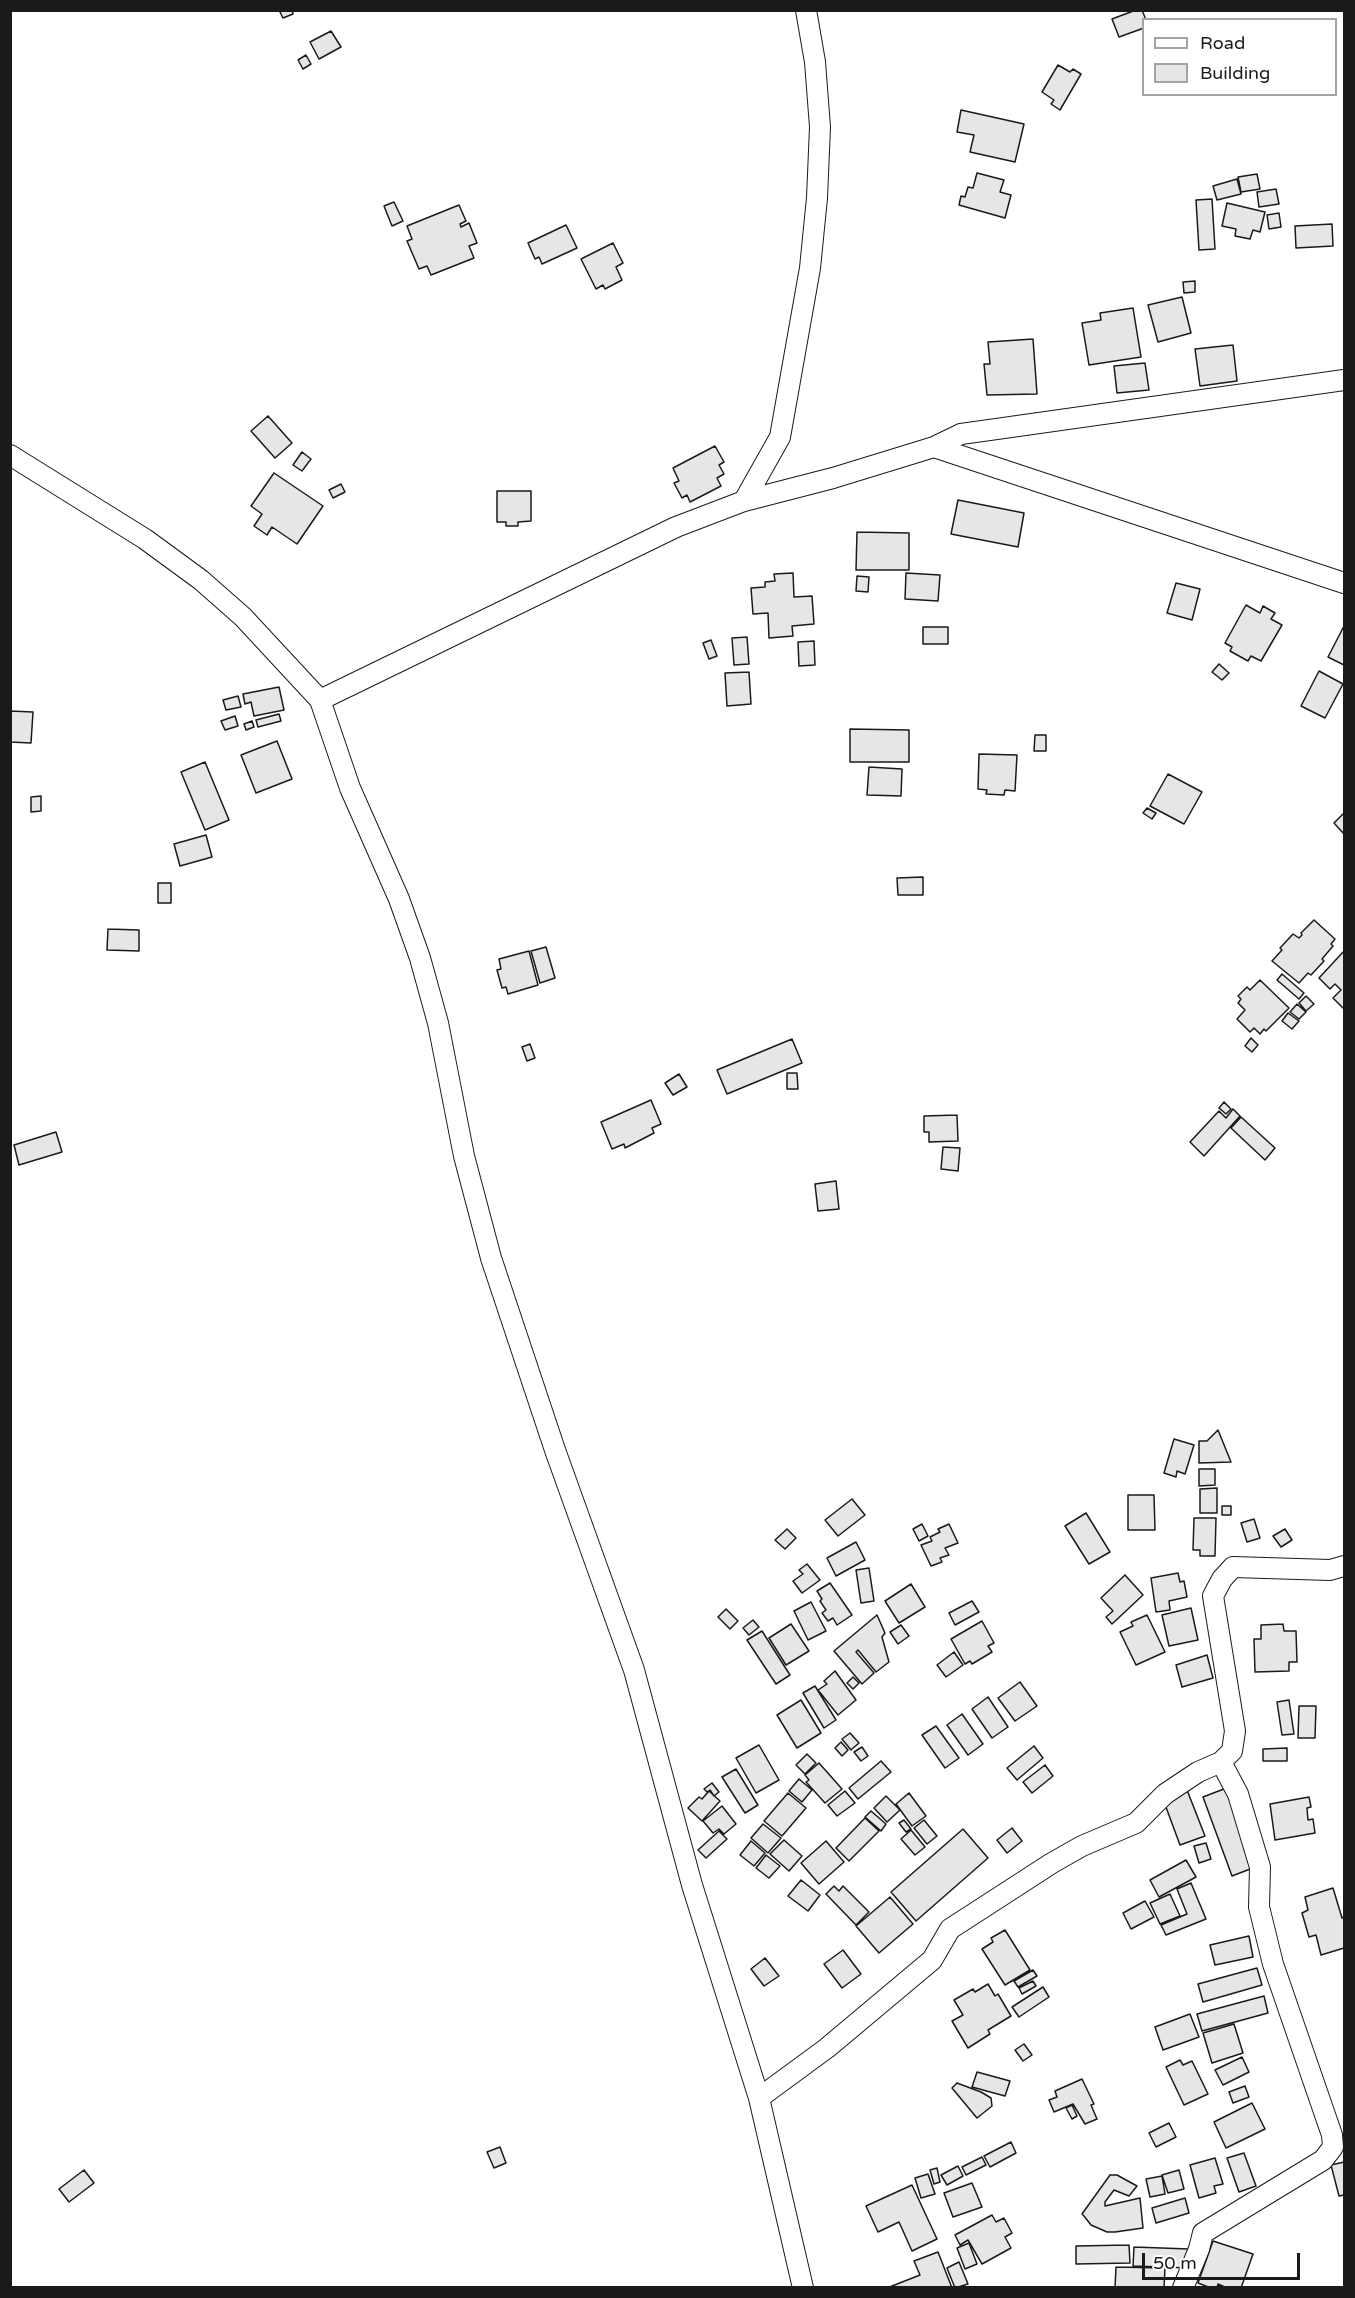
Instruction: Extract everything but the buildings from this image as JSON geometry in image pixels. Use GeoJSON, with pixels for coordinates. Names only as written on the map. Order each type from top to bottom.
{"type":"FeatureCollection","features":[{"type":"Feature","properties":{"kind":"street"},"geometry":{"type":"LineString","coordinates":[[744,501],[780,437],[810,268],[817,198],[820,127],[815,62],[806,10]]}},
{"type":"Feature","properties":{"kind":"street"},"geometry":{"type":"LineString","coordinates":[[320,700],[676,527],[744,501],[833,478],[934,447],[961,434],[1344,380]]}},
{"type":"Feature","properties":{"kind":"street"},"geometry":{"type":"LineString","coordinates":[[934,447],[1344,583]]}},
{"type":"Feature","properties":{"kind":"street"},"geometry":{"type":"LineString","coordinates":[[10,455],[145,539],[201,580],[243,617],[320,700],[350,788],[399,899],[420,958],[438,1023],[464,1156],[491,1258],[555,1449],[634,1670],[692,1885],[759,2098],[802,2288]]}},
{"type":"Feature","properties":{"kind":"street"},"geometry":{"type":"LineString","coordinates":[[759,2098],[826,2048],[932,1960],[950,1929],[1052,1863],[1082,1846],[1136,1823],[1165,1794],[1198,1772],[1221,1762],[1232,1751],[1235,1731],[1214,1596],[1222,1579],[1233,1567],[1330,1570],[1344,1566]]}},
{"type":"Feature","properties":{"kind":"street"},"geometry":{"type":"LineString","coordinates":[[1183,2288],[1203,2233],[1323,2160],[1339,2144],[1332,2135],[1273,1964],[1259,1907],[1260,1867],[1238,1794],[1221,1762]]}}]}
